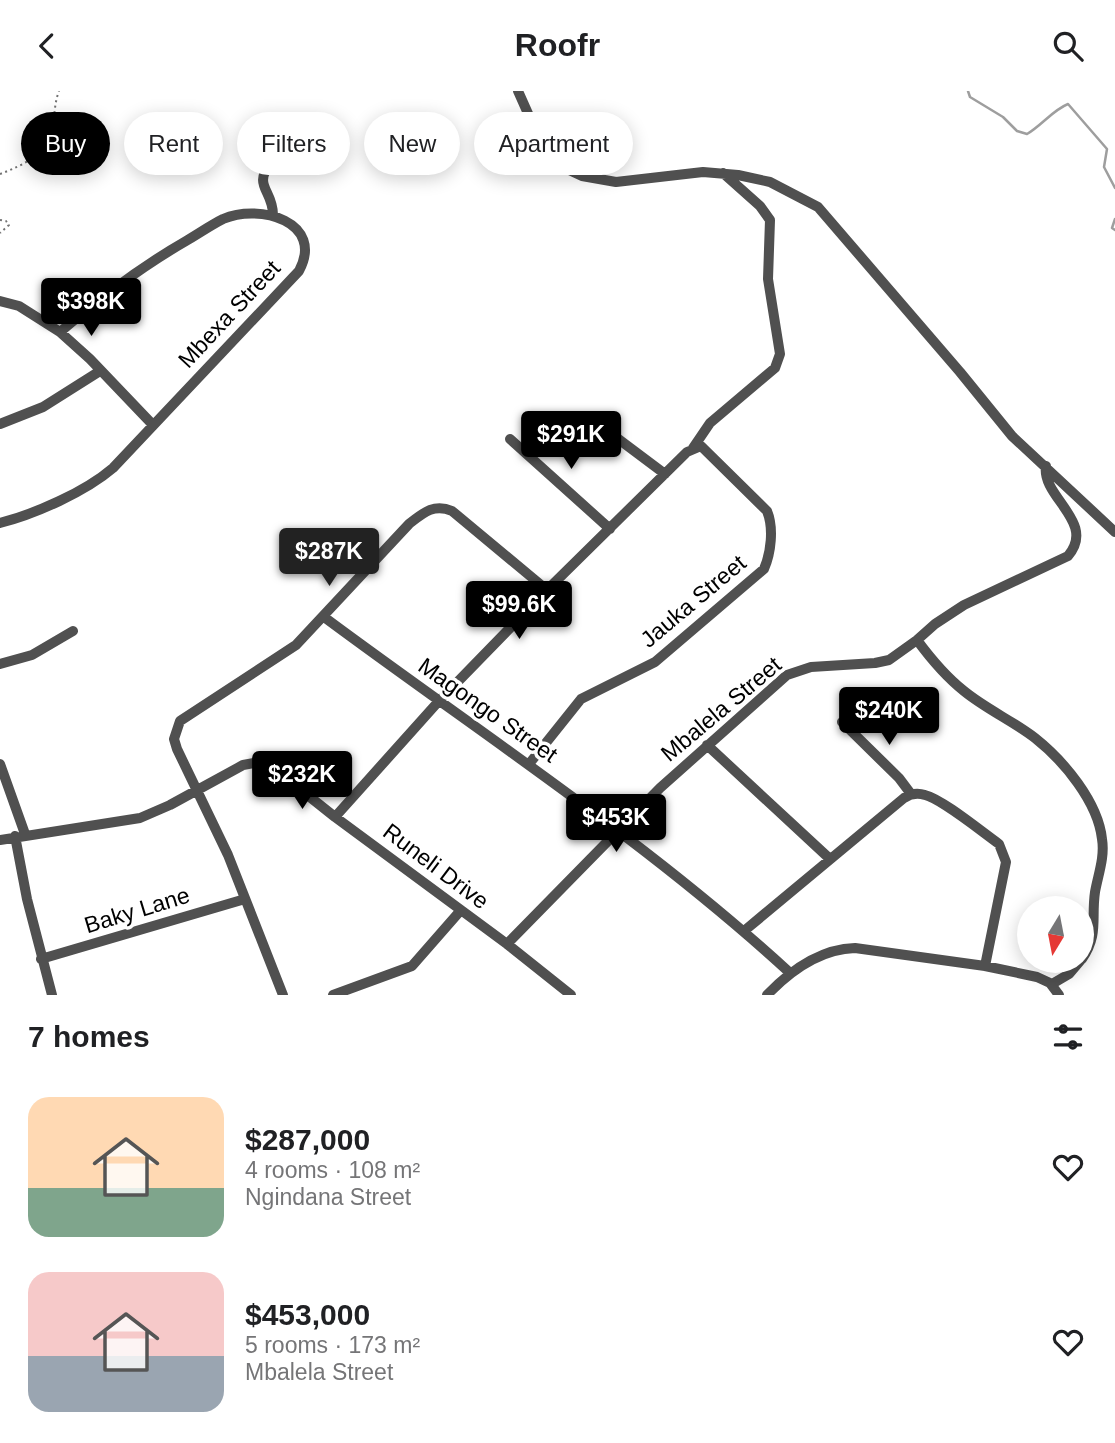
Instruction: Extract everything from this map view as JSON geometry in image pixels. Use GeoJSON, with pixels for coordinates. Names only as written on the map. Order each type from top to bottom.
{"type":"FeatureCollection","features":[{"type":"Feature","properties":{"kind":"street"},"geometry":{"type":"LineString","coordinates":[[518,91],[549,155],[567,169],[582,176],[616,181],[688,173],[723,173],[770,182],[803,198],[825,213],[1012,436],[1115,532]]}},
{"type":"Feature","properties":{"kind":"street"},"geometry":{"type":"LineString","coordinates":[[335,817],[438,702],[547,590],[694,448],[710,423],[775,368],[779,353],[768,279],[770,220],[760,206],[723,173]]}},
{"type":"Feature","properties":{"kind":"street"},"geometry":{"type":"LineString","coordinates":[[60,332],[140,267],[223,219],[240,214],[273,215],[272,202],[262,179],[263,175]]}},
{"type":"Feature","properties":{"kind":"street","name":"Mbexa Street"},"geometry":{"type":"LineString","coordinates":[[0,523],[25,516],[103,477],[144,437],[299,271],[306,254],[306,245],[297,231],[280,217],[273,215]]}},
{"type":"Feature","properties":{"kind":"street"},"geometry":{"type":"LineString","coordinates":[[0,301],[19,306],[60,332],[90,359],[153,425]]}},
{"type":"Feature","properties":{"kind":"street"},"geometry":{"type":"LineString","coordinates":[[0,424],[43,407],[100,371]]}},
{"type":"Feature","properties":{"kind":"street"},"geometry":{"type":"LineString","coordinates":[[606,423],[617,438],[665,474]]}},
{"type":"Feature","properties":{"kind":"street"},"geometry":{"type":"LineString","coordinates":[[510,439],[610,529]]}},
{"type":"Feature","properties":{"kind":"street","name":"Jauka Street"},"geometry":{"type":"LineString","coordinates":[[529,764],[581,699],[655,662],[764,569],[770,522],[766,511],[705,448],[694,448]]}},
{"type":"Feature","properties":{"kind":"street","name":"Mbalela Street"},"geometry":{"type":"LineString","coordinates":[[507,944],[617,830],[707,745],[787,675],[811,667],[882,662],[964,605],[1062,560],[1072,552],[1075,541],[1074,526],[1069,511],[1048,481],[1046,466]]}},
{"type":"Feature","properties":{"kind":"street"},"geometry":{"type":"LineString","coordinates":[[283,995],[198,789],[175,744],[180,721],[278,659],[302,639],[409,524],[424,512],[436,508],[452,511],[547,590]]}},
{"type":"Feature","properties":{"kind":"street","name":"Magongo Street"},"geometry":{"type":"LineString","coordinates":[[324,617],[617,830],[744,931],[789,972]]}},
{"type":"Feature","properties":{"kind":"street"},"geometry":{"type":"LineString","coordinates":[[0,664],[32,655],[73,631]]}},
{"type":"Feature","properties":{"kind":"street"},"geometry":{"type":"LineString","coordinates":[[917,640],[940,670],[961,689],[1034,737],[1079,787],[1092,809],[1102,838],[1103,851],[1094,898]]}},
{"type":"Feature","properties":{"kind":"street"},"geometry":{"type":"LineString","coordinates":[[842,722],[899,778],[911,794],[932,798],[999,844],[1003,850],[1006,862],[985,966]]}},
{"type":"Feature","properties":{"kind":"street"},"geometry":{"type":"LineString","coordinates":[[707,745],[830,859]]}},
{"type":"Feature","properties":{"kind":"street","name":"Runeli Drive"},"geometry":{"type":"LineString","coordinates":[[0,840],[20,835],[117,824],[140,818],[170,805],[248,762],[259,762],[281,774],[507,944],[567,994]]}},
{"type":"Feature","properties":{"kind":"street"},"geometry":{"type":"LineString","coordinates":[[0,764],[20,835],[41,959],[52,995]]}},
{"type":"Feature","properties":{"kind":"street"},"geometry":{"type":"LineString","coordinates":[[744,931],[911,794]]}},
{"type":"Feature","properties":{"kind":"street","name":"Baky Lane"},"geometry":{"type":"LineString","coordinates":[[41,959],[245,899]]}},
{"type":"Feature","properties":{"kind":"street"},"geometry":{"type":"LineString","coordinates":[[333,995],[412,966],[461,911]]}},
{"type":"Feature","properties":{"kind":"street"},"geometry":{"type":"LineString","coordinates":[[766,995],[789,972],[837,950],[855,948],[985,966],[1038,977],[1052,984],[1059,995]]}},
{"type":"Feature","properties":{"kind":"street"},"geometry":{"type":"LineString","coordinates":[[1052,984],[1070,973]]}},
{"type":"Feature","properties":{"kind":"path"},"geometry":{"type":"LineString","coordinates":[[0,174],[25,165],[41,151],[52,128],[59,91]]}},
{"type":"Feature","properties":{"kind":"path"},"geometry":{"type":"LineString","coordinates":[[0,220],[9,225],[0,233]]}},
{"type":"Feature","properties":{"kind":"waterway"},"geometry":{"type":"LineString","coordinates":[[968,91],[970,97],[1003,117],[1017,131],[1027,134],[1068,104],[1107,149],[1104,167],[1115,188]]}},
{"type":"Feature","properties":{"kind":"waterway"},"geometry":{"type":"LineString","coordinates":[[1115,219],[1112,228],[1115,230]]}}]}
